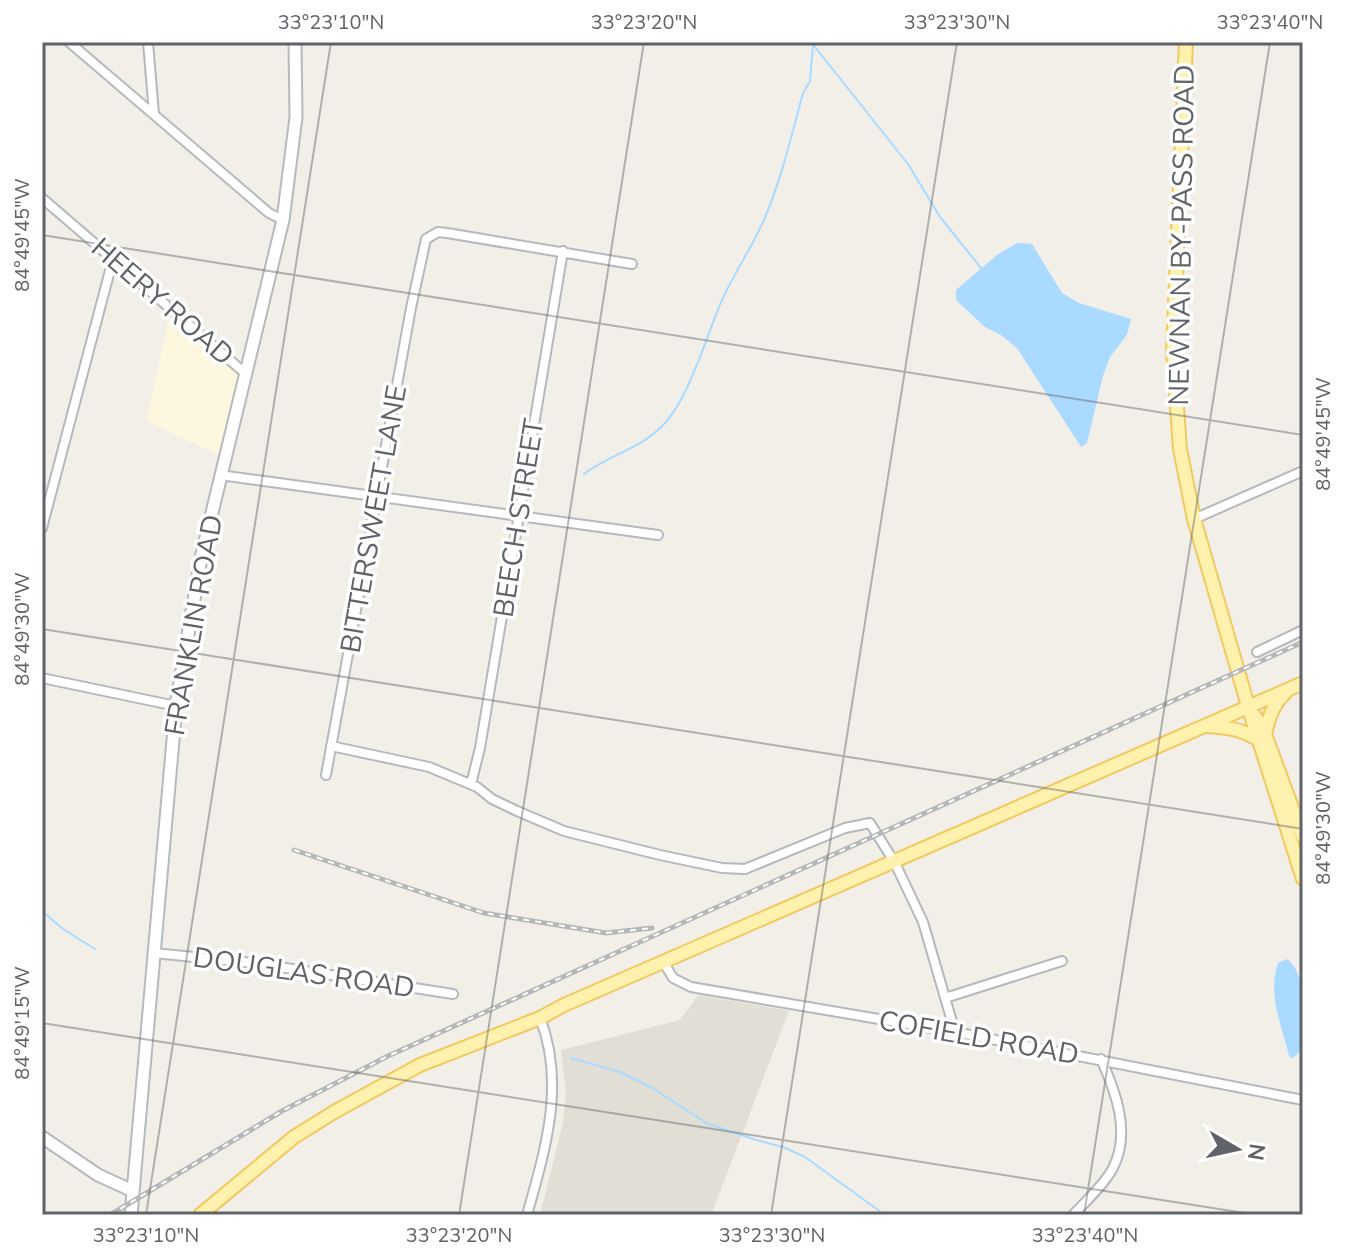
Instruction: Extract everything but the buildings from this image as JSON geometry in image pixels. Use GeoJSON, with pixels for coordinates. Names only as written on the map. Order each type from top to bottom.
{"type":"FeatureCollection","features":[{"type":"Feature","properties":{"kind":"main road","name":"FRANKLIN ROAD"},"geometry":{"type":"LineString","coordinates":[[131,1215],[176,706],[201,558],[283,220],[296,117],[295,42]]}},
{"type":"Feature","properties":{"kind":"main road","name":"NEWNAN BY-PASS ROAD"},"geometry":{"type":"LineString","coordinates":[[1186,42],[1173,351],[1180,449],[1194,519],[1248,706],[1261,737]]}},
{"type":"Feature","properties":{"kind":"main road"},"geometry":{"type":"LineString","coordinates":[[200,1215],[294,1137],[420,1065],[540,1018],[1303,683]]}},
{"type":"Feature","properties":{"kind":"main road"},"geometry":{"type":"LineString","coordinates":[[1290,689],[1277,700],[1261,737],[1303,879]]}},
{"type":"Feature","properties":{"kind":"main road"},"geometry":{"type":"LineString","coordinates":[[1204,725],[1229,727],[1261,737],[1303,837]]}},
{"type":"Feature","properties":{"kind":"main road"},"geometry":{"type":"LineString","coordinates":[[42,1137],[98,1175],[133,1191]]}},
{"type":"Feature","properties":{"kind":"street"},"geometry":{"type":"LineString","coordinates":[[69,42],[269,213],[283,220]]}},
{"type":"Feature","properties":{"kind":"street"},"geometry":{"type":"LineString","coordinates":[[148,42],[154,114]]}},
{"type":"Feature","properties":{"kind":"street","name":"HEERY ROAD"},"geometry":{"type":"LineString","coordinates":[[42,198],[246,374]]}},
{"type":"Feature","properties":{"kind":"street","name":"BITTERSWEET LANE"},"geometry":{"type":"LineString","coordinates":[[326,775],[426,239],[438,232],[563,251]]}},
{"type":"Feature","properties":{"kind":"street"},"geometry":{"type":"LineString","coordinates":[[563,251],[632,264]]}},
{"type":"Feature","properties":{"kind":"street","name":"BEECH STREET"},"geometry":{"type":"LineString","coordinates":[[471,784],[480,748],[563,251]]}},
{"type":"Feature","properties":{"kind":"street"},"geometry":{"type":"LineString","coordinates":[[42,528],[113,259]]}},
{"type":"Feature","properties":{"kind":"street"},"geometry":{"type":"LineString","coordinates":[[1194,519],[1303,471]]}},
{"type":"Feature","properties":{"kind":"street"},"geometry":{"type":"LineString","coordinates":[[220,475],[658,535]]}},
{"type":"Feature","properties":{"kind":"street"},"geometry":{"type":"LineString","coordinates":[[1257,652],[1303,630]]}},
{"type":"Feature","properties":{"kind":"street"},"geometry":{"type":"LineString","coordinates":[[42,678],[176,706]]}},
{"type":"Feature","properties":{"kind":"street"},"geometry":{"type":"LineString","coordinates":[[331,746],[421,765],[471,784],[517,811],[564,831],[722,868],[745,869],[870,823],[895,863],[923,922],[955,1032]]}},
{"type":"Feature","properties":{"kind":"street","name":"DOUGLAS ROAD"},"geometry":{"type":"LineString","coordinates":[[154,953],[253,963],[453,994]]}},
{"type":"Feature","properties":{"kind":"street"},"geometry":{"type":"LineString","coordinates":[[945,998],[1062,961]]}},
{"type":"Feature","properties":{"kind":"street","name":"COFIELD ROAD"},"geometry":{"type":"LineString","coordinates":[[664,963],[673,978],[684,985],[1101,1059],[1303,1100]]}},
{"type":"Feature","properties":{"kind":"street"},"geometry":{"type":"LineString","coordinates":[[527,1215],[549,1127],[553,1087],[548,1038],[540,1018]]}},
{"type":"Feature","properties":{"kind":"street"},"geometry":{"type":"LineString","coordinates":[[1073,1215],[1113,1168],[1119,1150],[1121,1125],[1117,1100],[1101,1059]]}},
{"type":"Feature","properties":{"kind":"shaded area"},"geometry":{"type":"Polygon","coordinates":[[[171,311],[248,373],[225,458],[146,421],[171,311]]]}},
{"type":"Feature","properties":{"kind":"shaded area"},"geometry":{"type":"Polygon","coordinates":[[[698,995],[789,1011],[711,1215],[540,1215],[563,1122],[566,1093],[561,1050],[680,1020],[698,995]]]}},
{"type":"Feature","properties":{"kind":"water"},"geometry":{"type":"Polygon","coordinates":[[[1017,243],[1032,244],[1062,293],[1079,303],[1131,319],[1127,335],[1110,357],[1087,443],[1081,447],[1017,348],[985,327],[956,300],[956,290],[997,255],[1017,243]]]}},
{"type":"Feature","properties":{"kind":"water"},"geometry":{"type":"Polygon","coordinates":[[[1287,959],[1299,977],[1303,1002],[1303,1050],[1292,1058],[1280,1022],[1274,986],[1278,963],[1287,959]]]}},
{"type":"Feature","properties":{"kind":"waterway"},"geometry":{"type":"LineString","coordinates":[[811,42],[908,164],[940,217],[981,268]]}},
{"type":"Feature","properties":{"kind":"waterway"},"geometry":{"type":"LineString","coordinates":[[584,474],[645,440],[665,423],[681,399],[724,295],[772,200],[803,93],[810,81],[813,45]]}},
{"type":"Feature","properties":{"kind":"waterway"},"geometry":{"type":"LineString","coordinates":[[42,911],[95,949]]}},
{"type":"Feature","properties":{"kind":"waterway"},"geometry":{"type":"LineString","coordinates":[[571,1058],[620,1072],[651,1087],[706,1123],[805,1157],[885,1215]]}},
{"type":"Feature","properties":{"kind":"railway"},"geometry":{"type":"LineString","coordinates":[[110,1215],[282,1111],[388,1056],[1303,642]]}},
{"type":"Feature","properties":{"kind":"railway"},"geometry":{"type":"LineString","coordinates":[[294,850],[484,913],[606,933],[652,928]]}}]}
